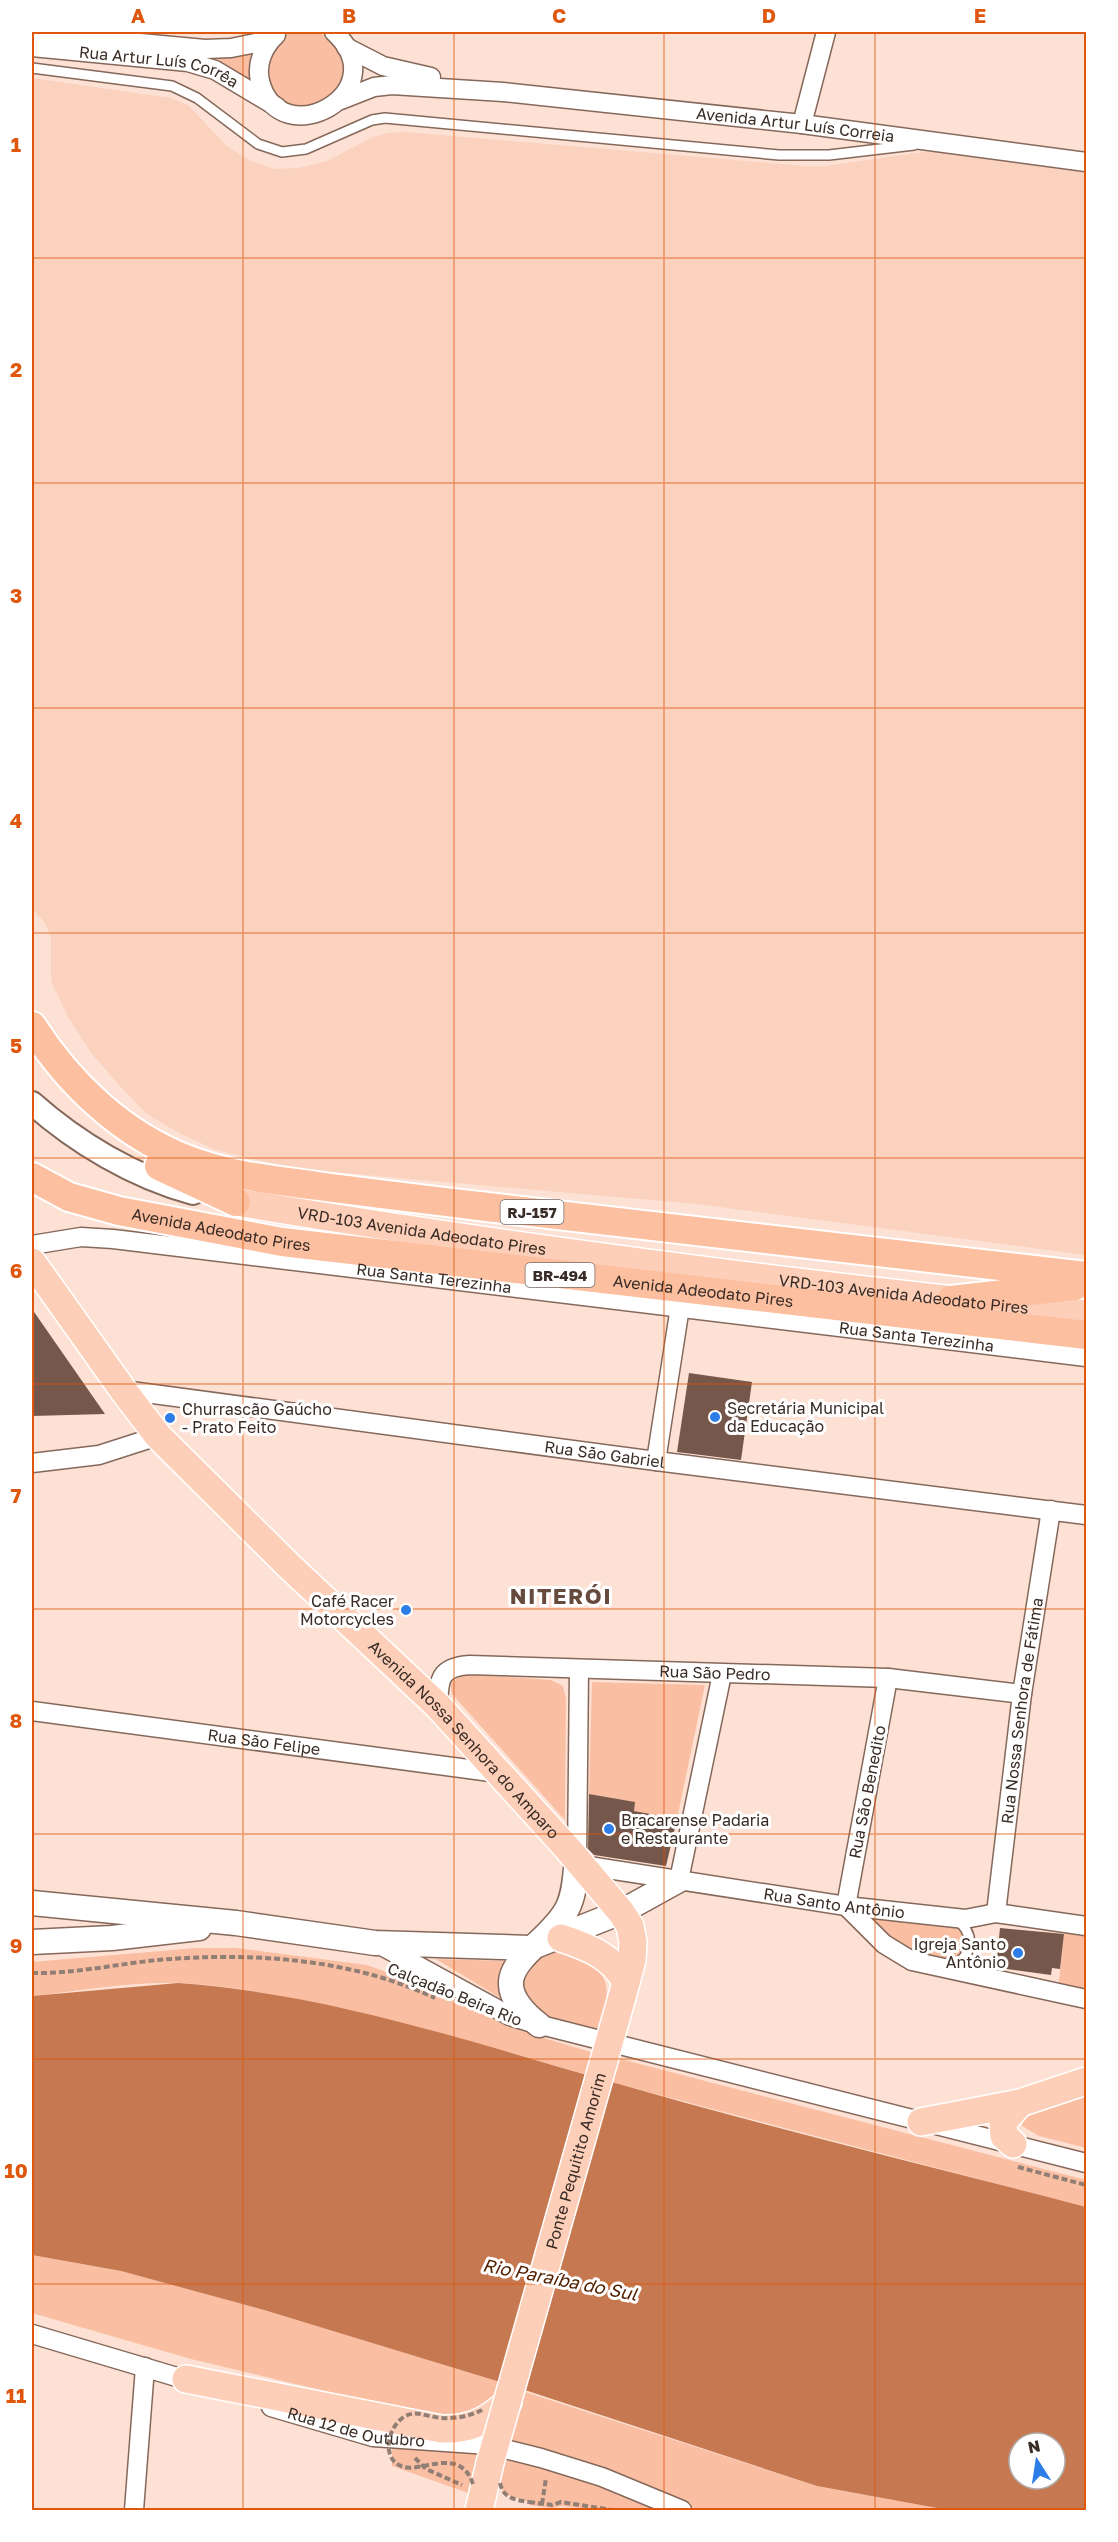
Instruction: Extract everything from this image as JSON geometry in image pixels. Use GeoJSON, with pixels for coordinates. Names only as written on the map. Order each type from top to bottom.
{"type":"FeatureCollection","features":[{"type":"Feature","properties":{"kind":"highway","name":"RJ-157"},"geometry":{"type":"LineString","coordinates":[[32,1026],[61,1067],[85,1093],[156,1146],[208,1167],[250,1176],[358,1192],[1086,1276]]}},
{"type":"Feature","properties":{"kind":"highway"},"geometry":{"type":"LineString","coordinates":[[85,1093],[112,1128],[136,1152],[169,1172],[236,1202]]}},
{"type":"Feature","properties":{"kind":"highway","name":"Avenida Adeodato Pires"},"geometry":{"type":"LineString","coordinates":[[36,1180],[69,1197],[119,1211],[282,1242],[1086,1335]]}},
{"type":"Feature","properties":{"kind":"highway"},"geometry":{"type":"LineString","coordinates":[[951,1300],[1086,1285]]}},
{"type":"Feature","properties":{"kind":"main road","name":"VRD-103 Avenida Adeodato Pires"},"geometry":{"type":"LineString","coordinates":[[236,1202],[469,1239],[951,1300],[1086,1314]]}},
{"type":"Feature","properties":{"kind":"main road","name":"Avenida Nossa Senhora do Amparo"},"geometry":{"type":"LineString","coordinates":[[32,1262],[123,1390],[159,1436],[288,1565],[438,1706],[580,1862],[621,1912],[630,1926],[633,1942],[624,1989]]}},
{"type":"Feature","properties":{"kind":"main road"},"geometry":{"type":"LineString","coordinates":[[539,2025],[521,2010],[513,1987],[516,1968],[530,1948],[567,1910],[580,1862]]}},
{"type":"Feature","properties":{"kind":"main road"},"geometry":{"type":"LineString","coordinates":[[32,1903],[236,1923],[375,1942],[530,1948],[561,1938],[621,1912],[680,1880]]}},
{"type":"Feature","properties":{"kind":"main road"},"geometry":{"type":"LineString","coordinates":[[32,1942],[162,1934],[236,1923]]}},
{"type":"Feature","properties":{"kind":"main road"},"geometry":{"type":"LineString","coordinates":[[561,1938],[603,1956],[617,1968],[624,1989]]}},
{"type":"Feature","properties":{"kind":"main road","name":"Ponte Pequitito Amorim"},"geometry":{"type":"LineString","coordinates":[[480,2503],[490,2463],[498,2404],[624,1989]]}},
{"type":"Feature","properties":{"kind":"main road"},"geometry":{"type":"LineString","coordinates":[[921,2122],[1020,2103],[1086,2081]]}},
{"type":"Feature","properties":{"kind":"main road"},"geometry":{"type":"LineString","coordinates":[[1013,2144],[1004,2136],[1003,2121],[1020,2103]]}},
{"type":"Feature","properties":{"kind":"main road"},"geometry":{"type":"LineString","coordinates":[[186,2379],[451,2429],[480,2423],[498,2404]]}},
{"type":"Feature","properties":{"kind":"street"},"geometry":{"type":"LineString","coordinates":[[802,124],[826,32]]}},
{"type":"Feature","properties":{"kind":"street","name":"Rua Artur Luís Corrêa"},"geometry":{"type":"LineString","coordinates":[[32,33],[205,49],[231,48],[277,34]]}},
{"type":"Feature","properties":{"kind":"street"},"geometry":{"type":"LineString","coordinates":[[277,34],[261,57],[259,78],[267,96],[277,107]]}},
{"type":"Feature","properties":{"kind":"street"},"geometry":{"type":"LineString","coordinates":[[339,37],[351,56],[352,73],[346,92],[340,100]]}},
{"type":"Feature","properties":{"kind":"street","name":"Avenida Artur Luís Correia"},"geometry":{"type":"LineString","coordinates":[[339,37],[397,70],[503,92]]}},
{"type":"Feature","properties":{"kind":"street","name":"Rua Artur Luís Corrêa"},"geometry":{"type":"LineString","coordinates":[[32,47],[188,62],[215,70],[277,107],[295,115],[306,116],[325,111],[340,100]]}},
{"type":"Feature","properties":{"kind":"street","name":"Avenida Artur Luís Correia"},"geometry":{"type":"LineString","coordinates":[[340,100],[374,87],[392,86],[503,92],[802,124],[1086,162]]}},
{"type":"Feature","properties":{"kind":"street","name":"VRD-103 Avenida Adeodato Pires"},"geometry":{"type":"LineString","coordinates":[[32,1103],[60,1126],[125,1167],[156,1182],[236,1202]]}},
{"type":"Feature","properties":{"kind":"street","name":"Rua Santa Terezinha"},"geometry":{"type":"LineString","coordinates":[[32,1245],[81,1237],[113,1239],[1086,1357]]}},
{"type":"Feature","properties":{"kind":"street"},"geometry":{"type":"LineString","coordinates":[[656,1461],[680,1307]]}},
{"type":"Feature","properties":{"kind":"street","name":"Rua São Gabriel"},"geometry":{"type":"LineString","coordinates":[[123,1390],[656,1461],[1086,1515]]}},
{"type":"Feature","properties":{"kind":"street"},"geometry":{"type":"LineString","coordinates":[[32,1463],[99,1455],[159,1436]]}},
{"type":"Feature","properties":{"kind":"street","name":"Rua Nossa Senhora de Fátima"},"geometry":{"type":"LineString","coordinates":[[996,1913],[1022,1694],[1051,1510]]}},
{"type":"Feature","properties":{"kind":"street","name":"Rua São Pedro"},"geometry":{"type":"LineString","coordinates":[[438,1706],[440,1680],[453,1667],[471,1665],[888,1678],[1022,1694]]}},
{"type":"Feature","properties":{"kind":"street"},"geometry":{"type":"LineString","coordinates":[[579,1669],[580,1862]]}},
{"type":"Feature","properties":{"kind":"street"},"geometry":{"type":"LineString","coordinates":[[680,1880],[723,1674]]}},
{"type":"Feature","properties":{"kind":"street","name":"Rua São Benedito"},"geometry":{"type":"LineString","coordinates":[[846,1906],[888,1678]]}},
{"type":"Feature","properties":{"kind":"street","name":"Rua São Felipe"},"geometry":{"type":"LineString","coordinates":[[32,1710],[498,1773]]}},
{"type":"Feature","properties":{"kind":"street","name":"Rua Santo Antônio"},"geometry":{"type":"LineString","coordinates":[[580,1862],[846,1906],[972,1919],[996,1913],[1086,1926]]}},
{"type":"Feature","properties":{"kind":"street"},"geometry":{"type":"LineString","coordinates":[[846,1906],[877,1938],[897,1953],[930,1966],[1086,1999]]}},
{"type":"Feature","properties":{"kind":"street"},"geometry":{"type":"LineString","coordinates":[[375,1942],[510,2016],[1086,2163]]}},
{"type":"Feature","properties":{"kind":"street","name":"Rua 12 de Outubro"},"geometry":{"type":"LineString","coordinates":[[32,2334],[186,2379],[358,2434],[400,2440],[489,2445],[557,2462],[602,2476],[682,2511]]}},
{"type":"Feature","properties":{"kind":"street"},"geometry":{"type":"LineString","coordinates":[[134,2511],[145,2367]]}},
{"type":"Feature","properties":{"kind":"lane"},"geometry":{"type":"LineString","coordinates":[[32,68],[172,86],[197,98],[258,144],[282,152],[306,149],[372,120],[385,118],[779,154],[848,153],[937,142]]}},
{"type":"Feature","properties":{"kind":"lane"},"geometry":{"type":"LineString","coordinates":[[947,1970],[963,1960],[970,1945],[968,1930],[955,1918]]}},
{"type":"Feature","properties":{"kind":"path","name":"Calçadão Beira Rio"},"geometry":{"type":"LineString","coordinates":[[32,1973],[223,1956],[341,1966],[403,1983],[438,1999]]}},
{"type":"Feature","properties":{"kind":"path"},"geometry":{"type":"LineString","coordinates":[[480,2503],[463,2470],[448,2464],[432,2463],[407,2468],[397,2464],[391,2457],[389,2439],[397,2423],[409,2415],[420,2413],[434,2418],[455,2418],[471,2415],[498,2404]]}},
{"type":"Feature","properties":{"kind":"path"},"geometry":{"type":"LineString","coordinates":[[413,2451],[422,2466],[457,2482]]}},
{"type":"Feature","properties":{"kind":"path"},"geometry":{"type":"LineString","coordinates":[[542,2504],[547,2471]]}},
{"type":"Feature","properties":{"kind":"path"},"geometry":{"type":"LineString","coordinates":[[529,2502],[542,2504],[561,2502],[612,2511]]}},
{"type":"Feature","properties":{"kind":"shaded area"},"geometry":{"type":"Polygon","coordinates":[[[293,32],[318,32],[334,41],[346,65],[340,90],[308,110],[283,103],[267,83],[266,57],[283,36],[293,32]]]}},
{"type":"Feature","properties":{"kind":"shaded area"},"geometry":{"type":"Polygon","coordinates":[[[254,50],[253,86],[200,55],[254,50]]]}},
{"type":"Feature","properties":{"kind":"shaded area"},"geometry":{"type":"Polygon","coordinates":[[[32,78],[171,98],[188,105],[227,146],[249,160],[274,169],[299,168],[327,161],[373,137],[405,132],[817,167],[938,150],[1086,170],[1086,1255],[697,1204],[297,1169],[216,1150],[179,1133],[147,1114],[120,1086],[92,1054],[68,1017],[51,981],[51,938],[45,923],[32,908],[32,78]]]}},
{"type":"Feature","properties":{"kind":"shaded area"},"geometry":{"type":"Polygon","coordinates":[[[463,1674],[551,1680],[563,1686],[566,1699],[565,1820],[452,1694],[450,1683],[463,1674]]]}},
{"type":"Feature","properties":{"kind":"shaded area"},"geometry":{"type":"Polygon","coordinates":[[[592,1682],[705,1685],[677,1819],[634,1811],[634,1802],[589,1794],[592,1682]]]}},
{"type":"Feature","properties":{"kind":"shaded area"},"geometry":{"type":"Polygon","coordinates":[[[858,1912],[956,1922],[965,1933],[966,1949],[953,1963],[916,1958],[858,1912]]]}},
{"type":"Feature","properties":{"kind":"shaded area"},"geometry":{"type":"Polygon","coordinates":[[[1065,1925],[1086,1929],[1086,1996],[1058,1990],[1065,1925]]]}},
{"type":"Feature","properties":{"kind":"shaded area"},"geometry":{"type":"Polygon","coordinates":[[[196,1948],[236,1948],[367,1965],[521,2031],[594,2053],[588,2075],[342,2010],[235,1988],[162,1983],[32,1996],[32,1962],[196,1948]]]}},
{"type":"Feature","properties":{"kind":"shaded area"},"geometry":{"type":"Polygon","coordinates":[[[561,1950],[590,1964],[599,1971],[604,1979],[606,1999],[599,2031],[554,2020],[533,2007],[526,1997],[524,1983],[526,1964],[543,1952],[561,1950]]]}},
{"type":"Feature","properties":{"kind":"shaded area"},"geometry":{"type":"Polygon","coordinates":[[[436,1959],[508,1961],[507,2002],[436,1959]]]}},
{"type":"Feature","properties":{"kind":"shaded area"},"geometry":{"type":"Polygon","coordinates":[[[617,2058],[1086,2180],[1086,2207],[610,2082],[617,2058]]]}},
{"type":"Feature","properties":{"kind":"shaded area"},"geometry":{"type":"Polygon","coordinates":[[[1086,2092],[1086,2148],[1039,2136],[1022,2126],[1024,2115],[1086,2092]]]}},
{"type":"Feature","properties":{"kind":"shaded area"},"geometry":{"type":"Polygon","coordinates":[[[32,2255],[121,2271],[264,2310],[500,2382],[486,2435],[335,2415],[341,2395],[191,2359],[32,2313],[32,2255]]]}},
{"type":"Feature","properties":{"kind":"shaded area"},"geometry":{"type":"Polygon","coordinates":[[[525,2392],[817,2486],[948,2510],[699,2510],[604,2469],[511,2442],[525,2392]]]}},
{"type":"Feature","properties":{"kind":"shaded area"},"geometry":{"type":"Polygon","coordinates":[[[392,2446],[482,2452],[471,2494],[392,2466],[392,2446]]]}},
{"type":"Feature","properties":{"kind":"shaded area"},"geometry":{"type":"Polygon","coordinates":[[[506,2458],[617,2491],[665,2510],[593,2510],[529,2505],[529,2502],[504,2494],[501,2480],[506,2458]]]}},
{"type":"Feature","properties":{"kind":"water","name":"Rio Paraíba do Sul"},"geometry":{"type":"Polygon","coordinates":[[[178,1983],[233,1988],[287,1997],[395,2021],[727,2114],[1086,2207],[1086,2510],[948,2510],[817,2486],[500,2382],[264,2310],[121,2271],[32,2255],[32,1996],[178,1983]]]}},
{"type":"Feature","properties":{"kind":"building"},"geometry":{"type":"Polygon","coordinates":[[[32,1309],[105,1414],[32,1416],[32,1309]]]}},
{"type":"Feature","properties":{"kind":"building","name":"Secretária Municipal da Educação"},"geometry":{"type":"Polygon","coordinates":[[[689,1373],[752,1382],[741,1460],[677,1452],[689,1373]]]}},
{"type":"Feature","properties":{"kind":"building"},"geometry":{"type":"Polygon","coordinates":[[[589,1794],[635,1802],[634,1811],[677,1819],[666,1866],[594,1855],[588,1849],[589,1794]]]}},
{"type":"Feature","properties":{"kind":"building"},"geometry":{"type":"Polygon","coordinates":[[[1000,1928],[1064,1934],[1060,1969],[1052,1968],[1051,1975],[999,1968],[997,1958],[1000,1928]]]}},
{"type":"Feature","properties":{"kind":"place","name":"Secretária Municipal da Educação"},"geometry":{"type":"Point","coordinates":[715,1417]}},
{"type":"Feature","properties":{"kind":"place","name":"Churrascão Gaúcho - Prato Feito"},"geometry":{"type":"Point","coordinates":[170,1418]}},
{"type":"Feature","properties":{"kind":"place","name":"Café Racer Motorcycles"},"geometry":{"type":"Point","coordinates":[406,1610]}},
{"type":"Feature","properties":{"kind":"place","name":"Bracarense Padaria e Restaurante"},"geometry":{"type":"Point","coordinates":[609,1829]}},
{"type":"Feature","properties":{"kind":"place","name":"Igreja Santo Antônio"},"geometry":{"type":"Point","coordinates":[1018,1953]}},
{"type":"Feature","properties":{"kind":"district","name":"NITERÓI"},"geometry":{"type":"Point","coordinates":[561,1595]}}]}
